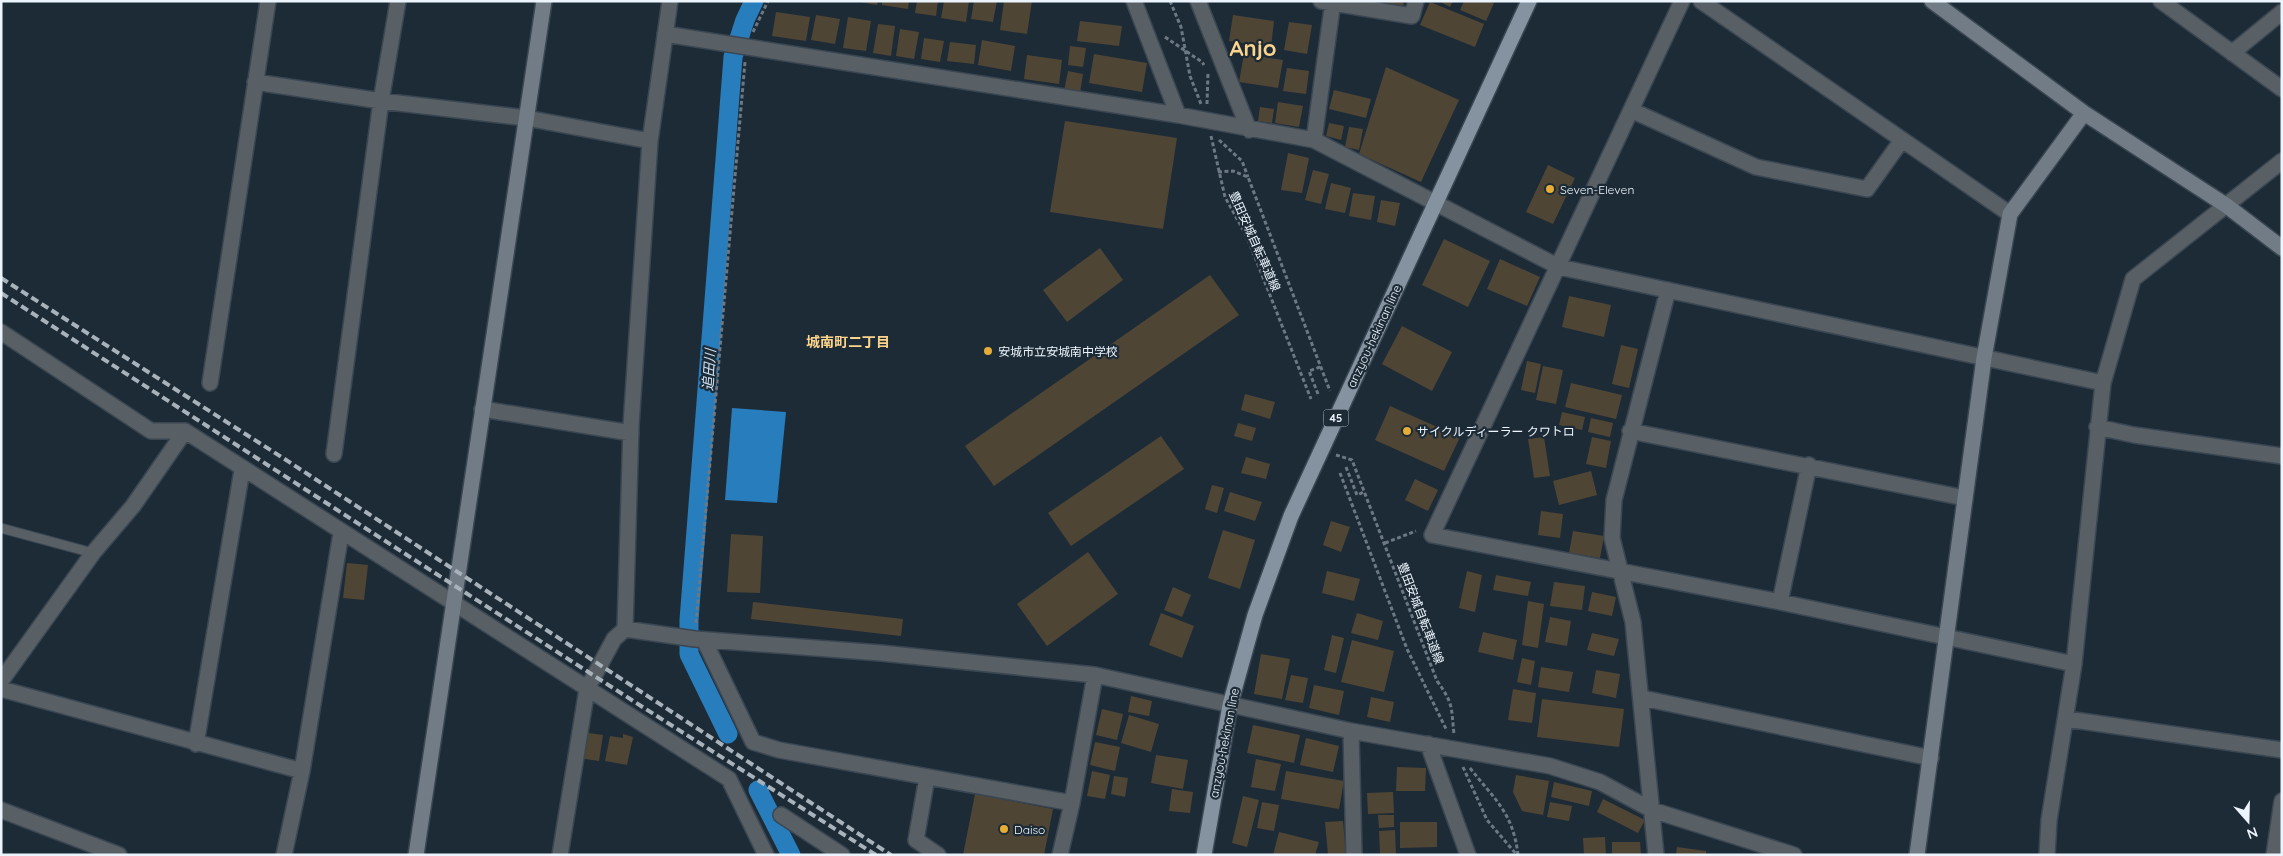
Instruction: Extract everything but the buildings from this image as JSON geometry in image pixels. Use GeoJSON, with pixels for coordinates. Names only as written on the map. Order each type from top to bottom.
{"type":"FeatureCollection","features":[{"type":"Feature","properties":{"kind":"main road","name":"anzyou-hekinan line"},"geometry":{"type":"LineString","coordinates":[[1204,855],[1230,705],[1255,615],[1288,525],[1529,1]]}},
{"type":"Feature","properties":{"kind":"street"},"geometry":{"type":"LineString","coordinates":[[210,383],[268,1]]}},
{"type":"Feature","properties":{"kind":"street"},"geometry":{"type":"LineString","coordinates":[[334,454],[381,101],[398,1]]}},
{"type":"Feature","properties":{"kind":"street"},"geometry":{"type":"LineString","coordinates":[[416,855],[544,1]]}},
{"type":"Feature","properties":{"kind":"street"},"geometry":{"type":"LineString","coordinates":[[565,854],[586,689],[614,639],[625,629],[631,432],[650,141],[670,1]]}},
{"type":"Feature","properties":{"kind":"street"},"geometry":{"type":"LineString","coordinates":[[1134,1],[1178,115]]}},
{"type":"Feature","properties":{"kind":"street"},"geometry":{"type":"LineString","coordinates":[[1198,1],[1249,130]]}},
{"type":"Feature","properties":{"kind":"street"},"geometry":{"type":"LineString","coordinates":[[1314,140],[1329,2],[1412,16],[1416,1]]}},
{"type":"Feature","properties":{"kind":"street"},"geometry":{"type":"LineString","coordinates":[[1682,1],[1432,535],[1780,602],[2074,664]]}},
{"type":"Feature","properties":{"kind":"street"},"geometry":{"type":"LineString","coordinates":[[1701,1],[2010,214]]}},
{"type":"Feature","properties":{"kind":"street"},"geometry":{"type":"LineString","coordinates":[[1932,1],[2084,113],[2227,206],[2282,248]]}},
{"type":"Feature","properties":{"kind":"street"},"geometry":{"type":"LineString","coordinates":[[2160,1],[2282,89]]}},
{"type":"Feature","properties":{"kind":"street"},"geometry":{"type":"LineString","coordinates":[[2232,53],[2282,12]]}},
{"type":"Feature","properties":{"kind":"street"},"geometry":{"type":"LineString","coordinates":[[665,34],[1178,115],[1249,130],[1314,140],[1559,267],[2103,383]]}},
{"type":"Feature","properties":{"kind":"street"},"geometry":{"type":"LineString","coordinates":[[255,82],[381,101],[526,118],[650,141]]}},
{"type":"Feature","properties":{"kind":"street"},"geometry":{"type":"LineString","coordinates":[[1631,110],[1756,167],[1867,189],[1902,140]]}},
{"type":"Feature","properties":{"kind":"street"},"geometry":{"type":"LineString","coordinates":[[1918,855],[1984,358],[2010,214],[2084,113]]}},
{"type":"Feature","properties":{"kind":"street"},"geometry":{"type":"LineString","coordinates":[[2047,855],[2049,820],[2074,664],[2103,383],[2133,279],[2282,161]]}},
{"type":"Feature","properties":{"kind":"street"},"geometry":{"type":"LineString","coordinates":[[1656,855],[1633,622],[1622,571],[1612,538],[1614,500],[1630,431],[1668,290]]}},
{"type":"Feature","properties":{"kind":"street"},"geometry":{"type":"LineString","coordinates":[[1,332],[151,431],[185,431],[242,470],[729,779],[766,855]]}},
{"type":"Feature","properties":{"kind":"street"},"geometry":{"type":"LineString","coordinates":[[482,409],[631,432]]}},
{"type":"Feature","properties":{"kind":"street"},"geometry":{"type":"LineString","coordinates":[[2097,427],[2134,435],[2282,456]]}},
{"type":"Feature","properties":{"kind":"street"},"geometry":{"type":"LineString","coordinates":[[1,681],[93,553],[134,506],[185,431]]}},
{"type":"Feature","properties":{"kind":"street"},"geometry":{"type":"LineString","coordinates":[[1630,431],[1809,465],[1966,498]]}},
{"type":"Feature","properties":{"kind":"street"},"geometry":{"type":"LineString","coordinates":[[1780,602],[1809,465]]}},
{"type":"Feature","properties":{"kind":"street"},"geometry":{"type":"LineString","coordinates":[[196,744],[242,470]]}},
{"type":"Feature","properties":{"kind":"street"},"geometry":{"type":"LineString","coordinates":[[284,855],[302,772],[341,533]]}},
{"type":"Feature","properties":{"kind":"street"},"geometry":{"type":"LineString","coordinates":[[625,629],[694,639],[881,653],[1095,675],[1351,731],[1550,766],[1600,782],[1652,810],[1794,855]]}},
{"type":"Feature","properties":{"kind":"street"},"geometry":{"type":"LineString","coordinates":[[694,639],[753,742],[780,750],[1072,803]]}},
{"type":"Feature","properties":{"kind":"street"},"geometry":{"type":"LineString","coordinates":[[1060,855],[1072,803],[1095,675]]}},
{"type":"Feature","properties":{"kind":"street"},"geometry":{"type":"LineString","coordinates":[[1,689],[302,772]]}},
{"type":"Feature","properties":{"kind":"street"},"geometry":{"type":"LineString","coordinates":[[1642,698],[1931,758]]}},
{"type":"Feature","properties":{"kind":"street"},"geometry":{"type":"LineString","coordinates":[[2066,719],[2282,750]]}},
{"type":"Feature","properties":{"kind":"street"},"geometry":{"type":"LineString","coordinates":[[1351,731],[1354,855]]}},
{"type":"Feature","properties":{"kind":"street"},"geometry":{"type":"LineString","coordinates":[[1428,744],[1468,855]]}},
{"type":"Feature","properties":{"kind":"street"},"geometry":{"type":"LineString","coordinates":[[927,777],[916,840],[938,855]]}},
{"type":"Feature","properties":{"kind":"street"},"geometry":{"type":"LineString","coordinates":[[2274,855],[2282,801]]}},
{"type":"Feature","properties":{"kind":"street"},"geometry":{"type":"LineString","coordinates":[[1,810],[119,855]]}},
{"type":"Feature","properties":{"kind":"street"},"geometry":{"type":"LineString","coordinates":[[781,815],[842,855]]}},
{"type":"Feature","properties":{"kind":"lane"},"geometry":{"type":"LineString","coordinates":[[1,528],[93,553]]}},
{"type":"Feature","properties":{"kind":"path"},"geometry":{"type":"LineString","coordinates":[[694,639],[740,46],[768,1]]}},
{"type":"Feature","properties":{"kind":"path","name":"豊田安城自転車道線"},"geometry":{"type":"LineString","coordinates":[[1170,1],[1181,27],[1190,76],[1208,121],[1225,197],[1247,238],[1311,399]]}},
{"type":"Feature","properties":{"kind":"path"},"geometry":{"type":"LineString","coordinates":[[1162,31],[1166,37],[1202,62],[1208,74],[1208,121],[1216,137],[1242,161],[1256,205],[1330,390],[1327,399]]}},
{"type":"Feature","properties":{"kind":"path"},"geometry":{"type":"LineString","coordinates":[[1218,172],[1233,171],[1248,177]]}},
{"type":"Feature","properties":{"kind":"path"},"geometry":{"type":"LineString","coordinates":[[1318,394],[1309,371],[1320,367]]}},
{"type":"Feature","properties":{"kind":"path","name":"豊田安城自転車道線"},"geometry":{"type":"LineString","coordinates":[[1327,438],[1336,454],[1352,460],[1437,681],[1448,696],[1452,706],[1455,749],[1501,804],[1512,825],[1517,855]]}},
{"type":"Feature","properties":{"kind":"path"},"geometry":{"type":"LineString","coordinates":[[1346,467],[1356,495],[1364,492]]}},
{"type":"Feature","properties":{"kind":"path","name":"豊田安城自転車道線"},"geometry":{"type":"LineString","coordinates":[[1340,473],[1407,649],[1487,820],[1517,855]]}},
{"type":"Feature","properties":{"kind":"path"},"geometry":{"type":"LineString","coordinates":[[1384,543],[1438,523]]}},
{"type":"Feature","properties":{"kind":"water"},"geometry":{"type":"Polygon","coordinates":[[[732,408],[786,412],[777,503],[725,500],[732,408]]]}},
{"type":"Feature","properties":{"kind":"waterway","name":"追田川"},"geometry":{"type":"LineString","coordinates":[[728,734],[689,654],[689,620],[733,57],[745,20],[754,1]]}},
{"type":"Feature","properties":{"kind":"waterway","name":"追田川"},"geometry":{"type":"LineString","coordinates":[[758,790],[791,855]]}},
{"type":"Feature","properties":{"kind":"railway"},"geometry":{"type":"LineString","coordinates":[[1,278],[283,458],[891,855]]}},
{"type":"Feature","properties":{"kind":"railway"},"geometry":{"type":"LineString","coordinates":[[1,293],[641,706],[876,855]]}},
{"type":"Feature","properties":{"kind":"place","name":"Seven-Eleven"},"geometry":{"type":"Point","coordinates":[1550,189]}},
{"type":"Feature","properties":{"kind":"place","name":"安城市立安城南中学校"},"geometry":{"type":"Point","coordinates":[988,351]}},
{"type":"Feature","properties":{"kind":"place","name":"サイクルディーラー クワトロ"},"geometry":{"type":"Point","coordinates":[1407,431]}},
{"type":"Feature","properties":{"kind":"place","name":"Daiso"},"geometry":{"type":"Point","coordinates":[1004,829]}},
{"type":"Feature","properties":{"kind":"district","name":"Anjo"},"geometry":{"type":"Point","coordinates":[1253,48]}},
{"type":"Feature","properties":{"kind":"district","name":"城南町二丁目"},"geometry":{"type":"Point","coordinates":[848,342]}}]}
